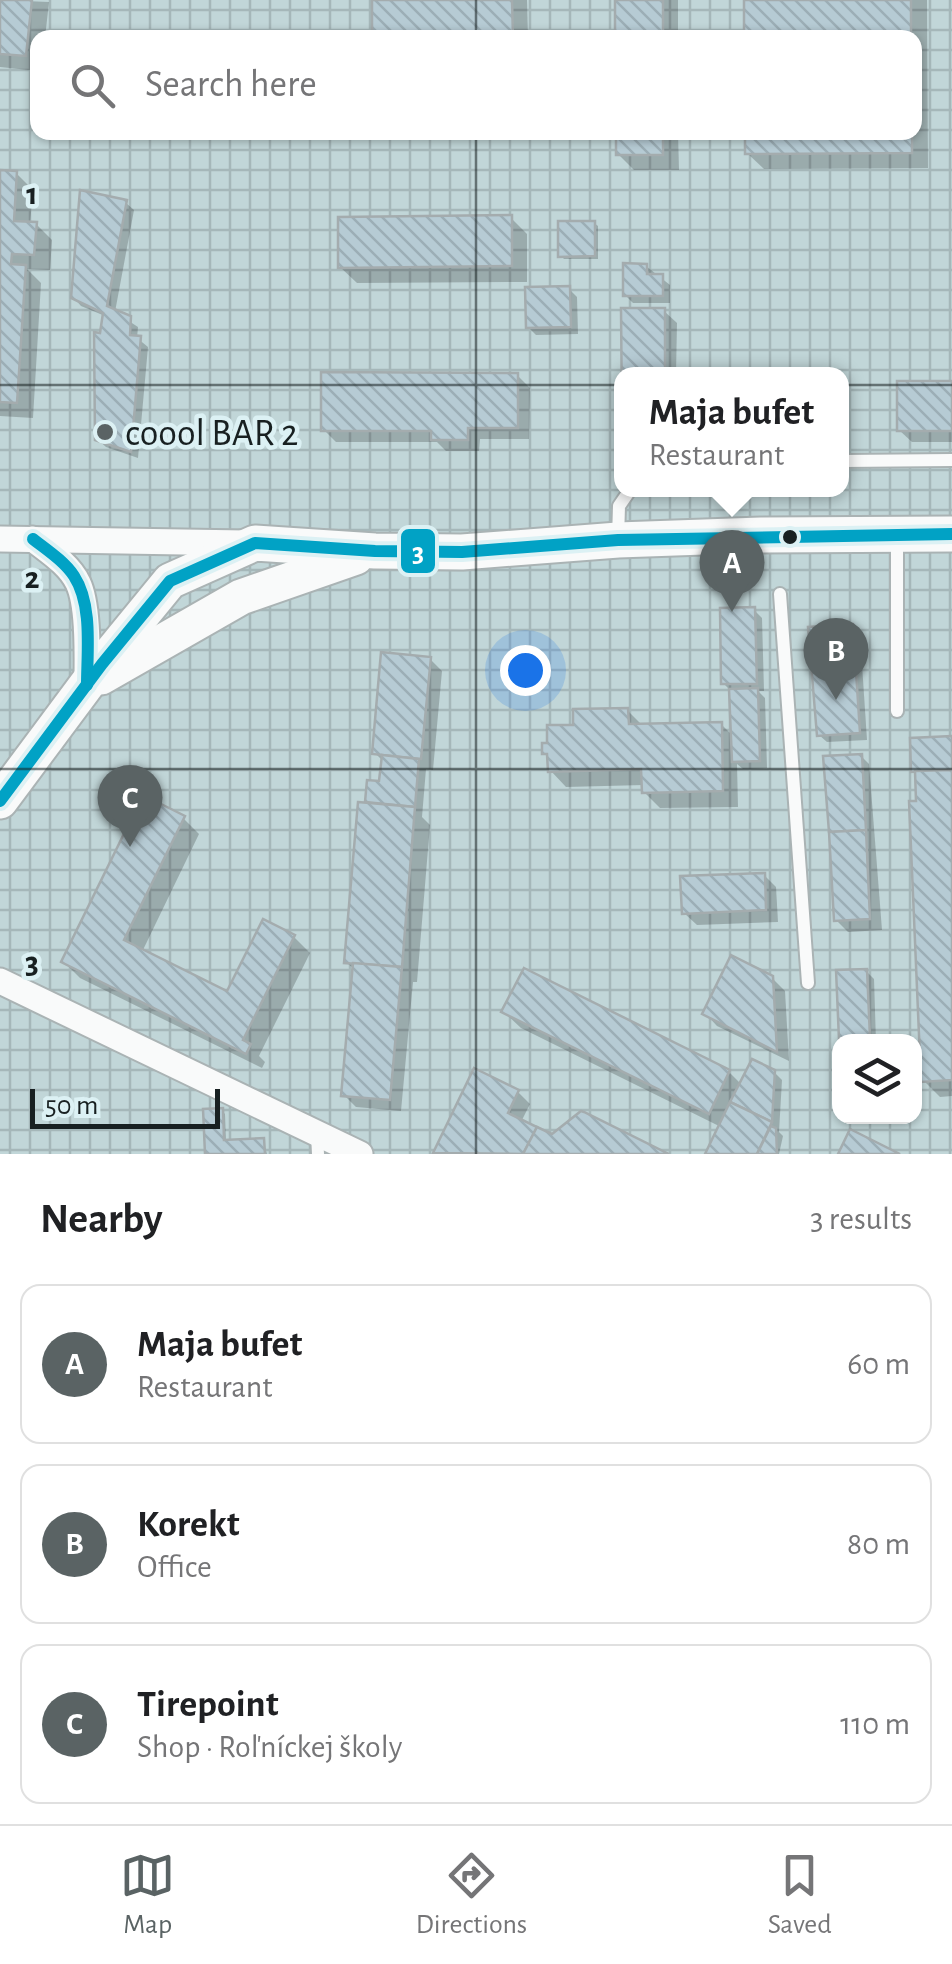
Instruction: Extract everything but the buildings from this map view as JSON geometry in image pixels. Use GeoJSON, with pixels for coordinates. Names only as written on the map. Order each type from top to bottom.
{"type":"FeatureCollection","features":[{"type":"Feature","properties":{"kind":"main road"},"geometry":{"type":"LineString","coordinates":[[0,801],[170,582],[255,544],[462,552],[618,540],[952,534]]}},
{"type":"Feature","properties":{"kind":"main road"},"geometry":{"type":"LineString","coordinates":[[88,685],[241,597],[375,551]]}},
{"type":"Feature","properties":{"kind":"street"},"geometry":{"type":"LineString","coordinates":[[0,539],[255,544]]}},
{"type":"Feature","properties":{"kind":"street"},"geometry":{"type":"LineString","coordinates":[[33,539],[58,558],[78,583],[86,630],[88,685]]}},
{"type":"Feature","properties":{"kind":"street"},"geometry":{"type":"LineString","coordinates":[[0,981],[318,1144],[360,1154]]}},
{"type":"Feature","properties":{"kind":"lane"},"geometry":{"type":"LineString","coordinates":[[849,461],[952,460]]}},
{"type":"Feature","properties":{"kind":"lane"},"geometry":{"type":"LineString","coordinates":[[618,540],[619,506],[625,497]]}},
{"type":"Feature","properties":{"kind":"lane"},"geometry":{"type":"LineString","coordinates":[[897,534],[897,711]]}},
{"type":"Feature","properties":{"kind":"lane"},"geometry":{"type":"LineString","coordinates":[[780,594],[808,983]]}},
{"type":"Feature","properties":{"kind":"shaded area"},"geometry":{"type":"Polygon","coordinates":[[[0,0],[952,0],[952,1154],[0,1154],[0,0]]]}},
{"type":"Feature","properties":{"kind":"transit line","name":"3"},"geometry":{"type":"LineString","coordinates":[[0,801],[102,664],[170,581],[255,543],[462,552],[618,540],[952,534]]}},
{"type":"Feature","properties":{"kind":"transit line","name":"3"},"geometry":{"type":"LineString","coordinates":[[33,539],[65,565],[80,588],[88,629],[87,685]]}},
{"type":"Feature","properties":{"kind":"place","name":"coool BAR 2"},"geometry":{"type":"Point","coordinates":[105,432]}},
{"type":"Feature","properties":{"kind":"place","name":"Maja bufet"},"geometry":{"type":"Point","coordinates":[732,612]}},
{"type":"Feature","properties":{"kind":"place","name":"Korekt"},"geometry":{"type":"Point","coordinates":[836,700]}},
{"type":"Feature","properties":{"kind":"place","name":"Tirepoint"},"geometry":{"type":"Point","coordinates":[130,847]}}]}
